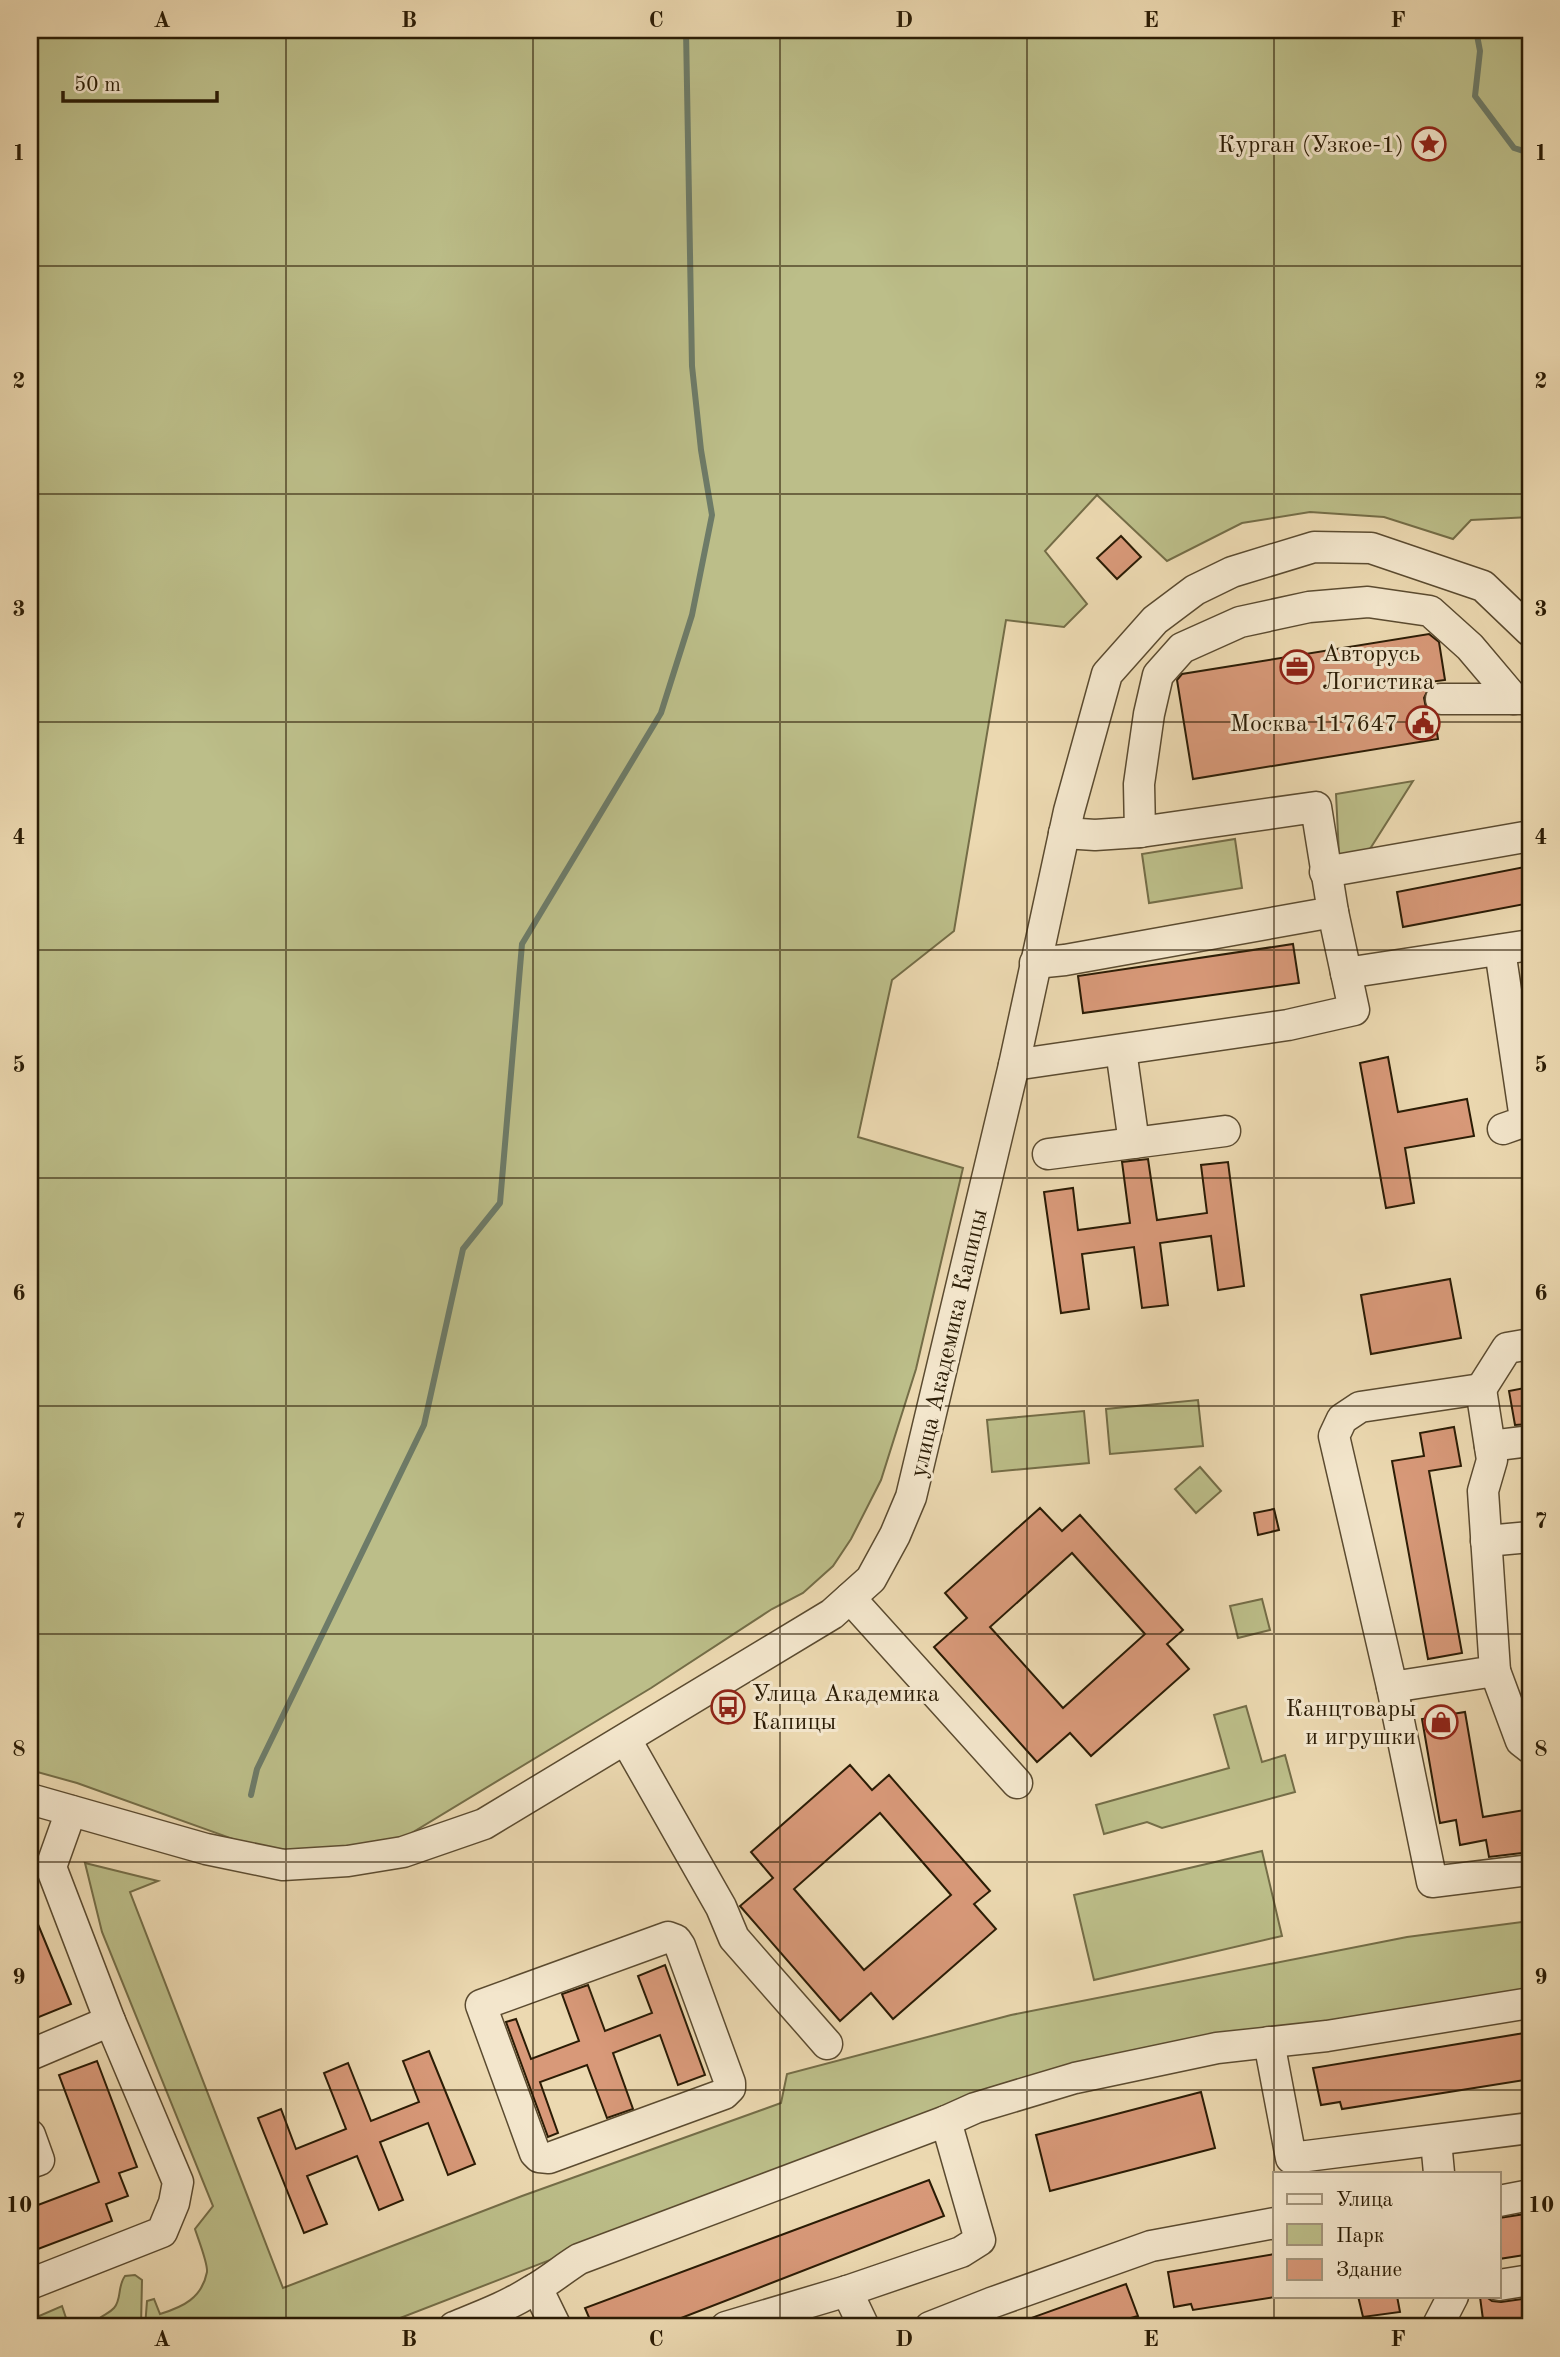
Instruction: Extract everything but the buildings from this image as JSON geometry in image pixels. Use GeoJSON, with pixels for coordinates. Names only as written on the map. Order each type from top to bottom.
{"type":"FeatureCollection","features":[{"type":"Feature","properties":{"kind":"street","name":"улица Академика Капицы"},"geometry":{"type":"LineString","coordinates":[[30,1799],[206,1849],[283,1865],[348,1861],[403,1852],[484,1824],[832,1614],[871,1579],[895,1535],[911,1497],[1014,1065],[1064,833],[1107,674],[1155,620],[1195,590],[1232,572],[1314,547],[1371,548],[1483,586],[1530,631]]}},
{"type":"Feature","properties":{"kind":"street"},"geometry":{"type":"LineString","coordinates":[[1140,832],[1139,784],[1149,714],[1158,675],[1182,648],[1240,622],[1309,607],[1368,602],[1430,611],[1522,699]]}},
{"type":"Feature","properties":{"kind":"street"},"geometry":{"type":"LineString","coordinates":[[1155,620],[1182,648]]}},
{"type":"Feature","properties":{"kind":"street"},"geometry":{"type":"LineString","coordinates":[[1441,699],[1522,699]]}},
{"type":"Feature","properties":{"kind":"street"},"geometry":{"type":"LineString","coordinates":[[1014,1065],[1288,1025],[1354,1010],[1325,872],[1316,807],[1140,832],[1095,835],[1064,833]]}},
{"type":"Feature","properties":{"kind":"street"},"geometry":{"type":"LineString","coordinates":[[1325,872],[1530,836]]}},
{"type":"Feature","properties":{"kind":"street"},"geometry":{"type":"LineString","coordinates":[[1035,963],[1333,912]]}},
{"type":"Feature","properties":{"kind":"street"},"geometry":{"type":"LineString","coordinates":[[1346,973],[1530,945]]}},
{"type":"Feature","properties":{"kind":"street"},"geometry":{"type":"LineString","coordinates":[[1500,950],[1525,1081],[1525,1119],[1503,1129]]}},
{"type":"Feature","properties":{"kind":"street"},"geometry":{"type":"LineString","coordinates":[[1121,1050],[1134,1143]]}},
{"type":"Feature","properties":{"kind":"street"},"geometry":{"type":"LineString","coordinates":[[1048,1154],[1225,1131]]}},
{"type":"Feature","properties":{"kind":"street"},"geometry":{"type":"LineString","coordinates":[[1530,1344],[1507,1348],[1481,1389],[1492,1460],[1483,1491],[1495,1671],[1521,1741],[1530,1748]]}},
{"type":"Feature","properties":{"kind":"street"},"geometry":{"type":"LineString","coordinates":[[1481,1389],[1360,1407],[1342,1419],[1334,1436],[1392,1687],[1432,1882],[1530,1870]]}},
{"type":"Feature","properties":{"kind":"street"},"geometry":{"type":"LineString","coordinates":[[1490,1446],[1530,1441]]}},
{"type":"Feature","properties":{"kind":"street"},"geometry":{"type":"LineString","coordinates":[[1486,1541],[1530,1537]]}},
{"type":"Feature","properties":{"kind":"street"},"geometry":{"type":"LineString","coordinates":[[850,1598],[1017,1783]]}},
{"type":"Feature","properties":{"kind":"street"},"geometry":{"type":"LineString","coordinates":[[1392,1687],[1495,1671]]}},
{"type":"Feature","properties":{"kind":"street"},"geometry":{"type":"LineString","coordinates":[[626,1740],[721,1907],[734,1938],[827,2044]]}},
{"type":"Feature","properties":{"kind":"street"},"geometry":{"type":"LineString","coordinates":[[30,2284],[162,2232],[174,2203],[178,2182],[110,2021],[40,1871],[71,1811]]}},
{"type":"Feature","properties":{"kind":"street"},"geometry":{"type":"LineString","coordinates":[[668,1937],[676,1940],[730,2083],[728,2092],[549,2158],[538,2157],[481,2005],[668,1937]]}},
{"type":"Feature","properties":{"kind":"street"},"geometry":{"type":"LineString","coordinates":[[454,2327],[506,2306],[579,2259],[946,2122],[975,2108],[1075,2078],[1217,2048],[1327,2036],[1530,2003]]}},
{"type":"Feature","properties":{"kind":"street"},"geometry":{"type":"LineString","coordinates":[[30,2054],[110,2021]]}},
{"type":"Feature","properties":{"kind":"street"},"geometry":{"type":"LineString","coordinates":[[1269,2042],[1291,2158],[1530,2128]]}},
{"type":"Feature","properties":{"kind":"street"},"geometry":{"type":"LineString","coordinates":[[726,2327],[847,2291],[961,2252],[980,2240],[946,2122]]}},
{"type":"Feature","properties":{"kind":"street"},"geometry":{"type":"LineString","coordinates":[[30,2135],[38,2160],[30,2163]]}},
{"type":"Feature","properties":{"kind":"street"},"geometry":{"type":"LineString","coordinates":[[1436,2141],[1439,2172]]}},
{"type":"Feature","properties":{"kind":"street"},"geometry":{"type":"LineString","coordinates":[[1500,2201],[1530,2195]]}},
{"type":"Feature","properties":{"kind":"street"},"geometry":{"type":"LineString","coordinates":[[930,2327],[1150,2246],[1273,2223]]}},
{"type":"Feature","properties":{"kind":"street"},"geometry":{"type":"LineString","coordinates":[[1500,2285],[1530,2280]]}},
{"type":"Feature","properties":{"kind":"street"},"geometry":{"type":"LineString","coordinates":[[537,2288],[556,2327]]}},
{"type":"Feature","properties":{"kind":"street"},"geometry":{"type":"LineString","coordinates":[[847,2291],[864,2327]]}},
{"type":"Feature","properties":{"kind":"street"},"geometry":{"type":"LineString","coordinates":[[1437,2327],[1452,2298]]}},
{"type":"Feature","properties":{"kind":"green space"},"geometry":{"type":"Polygon","coordinates":[[[30,30],[1530,30],[1530,517],[1471,520],[1453,539],[1384,517],[1310,512],[1242,523],[1167,561],[1097,495],[1045,551],[1087,604],[1064,627],[1006,620],[954,931],[892,980],[858,1137],[963,1168],[916,1369],[881,1480],[851,1539],[833,1566],[803,1593],[772,1609],[651,1688],[395,1843],[286,1858],[77,1783],[30,1770],[30,30]]]}},
{"type":"Feature","properties":{"kind":"green space"},"geometry":{"type":"Polygon","coordinates":[[[1413,781],[1368,852],[1339,855],[1336,794],[1413,781]]]}},
{"type":"Feature","properties":{"kind":"green space"},"geometry":{"type":"Polygon","coordinates":[[[1235,839],[1242,888],[1149,903],[1142,854],[1235,839]]]}},
{"type":"Feature","properties":{"kind":"green space"},"geometry":{"type":"Polygon","coordinates":[[[1198,1400],[1203,1446],[1110,1454],[1106,1409],[1198,1400]]]}},
{"type":"Feature","properties":{"kind":"green space"},"geometry":{"type":"Polygon","coordinates":[[[1084,1411],[1089,1463],[992,1472],[987,1420],[1084,1411]]]}},
{"type":"Feature","properties":{"kind":"green space"},"geometry":{"type":"Polygon","coordinates":[[[1200,1467],[1221,1491],[1196,1513],[1175,1489],[1200,1467]]]}},
{"type":"Feature","properties":{"kind":"green space"},"geometry":{"type":"Polygon","coordinates":[[[1262,1599],[1270,1630],[1238,1638],[1230,1606],[1262,1599]]]}},
{"type":"Feature","properties":{"kind":"green space"},"geometry":{"type":"Polygon","coordinates":[[[1246,1706],[1262,1762],[1285,1755],[1295,1792],[1162,1828],[1147,1822],[1104,1834],[1096,1805],[1229,1768],[1214,1715],[1246,1706]]]}},
{"type":"Feature","properties":{"kind":"green space"},"geometry":{"type":"Polygon","coordinates":[[[1262,1851],[1282,1936],[1094,1980],[1074,1895],[1262,1851]]]}},
{"type":"Feature","properties":{"kind":"green space"},"geometry":{"type":"Polygon","coordinates":[[[85,1863],[158,1881],[130,1892],[283,2288],[522,2196],[781,2103],[787,2074],[1011,2015],[1407,1937],[1530,1921],[1530,1989],[989,2090],[377,2327],[145,2327],[147,2301],[154,2299],[160,2314],[184,2304],[201,2289],[207,2268],[195,2229],[213,2206],[102,1932],[85,1863]]]}},
{"type":"Feature","properties":{"kind":"green space"},"geometry":{"type":"Polygon","coordinates":[[[135,2275],[142,2280],[141,2327],[94,2327],[97,2320],[111,2311],[116,2304],[125,2276],[135,2275]]]}},
{"type":"Feature","properties":{"kind":"green space"},"geometry":{"type":"Polygon","coordinates":[[[62,2306],[69,2327],[30,2327],[30,2320],[62,2306]]]}},
{"type":"Feature","properties":{"kind":"waterway"},"geometry":{"type":"LineString","coordinates":[[251,1795],[257,1769],[424,1425],[463,1249],[500,1203],[522,944],[661,713],[692,615],[712,515],[701,450],[692,366],[686,30]]}},
{"type":"Feature","properties":{"kind":"waterway"},"geometry":{"type":"LineString","coordinates":[[1476,30],[1480,51],[1475,96],[1514,148],[1530,153]]}},
{"type":"Feature","properties":{"kind":"place","name":"Курган (Узкое-1)"},"geometry":{"type":"Point","coordinates":[1429,144]}},
{"type":"Feature","properties":{"kind":"place","name":"Авторусь Логистика"},"geometry":{"type":"Point","coordinates":[1297,667]}},
{"type":"Feature","properties":{"kind":"place","name":"Москва 117647"},"geometry":{"type":"Point","coordinates":[1423,723]}},
{"type":"Feature","properties":{"kind":"place","name":"Улица Академика Капицы"},"geometry":{"type":"Point","coordinates":[728,1707]}},
{"type":"Feature","properties":{"kind":"place","name":"Канцтовары и игрушки"},"geometry":{"type":"Point","coordinates":[1441,1722]}}]}
